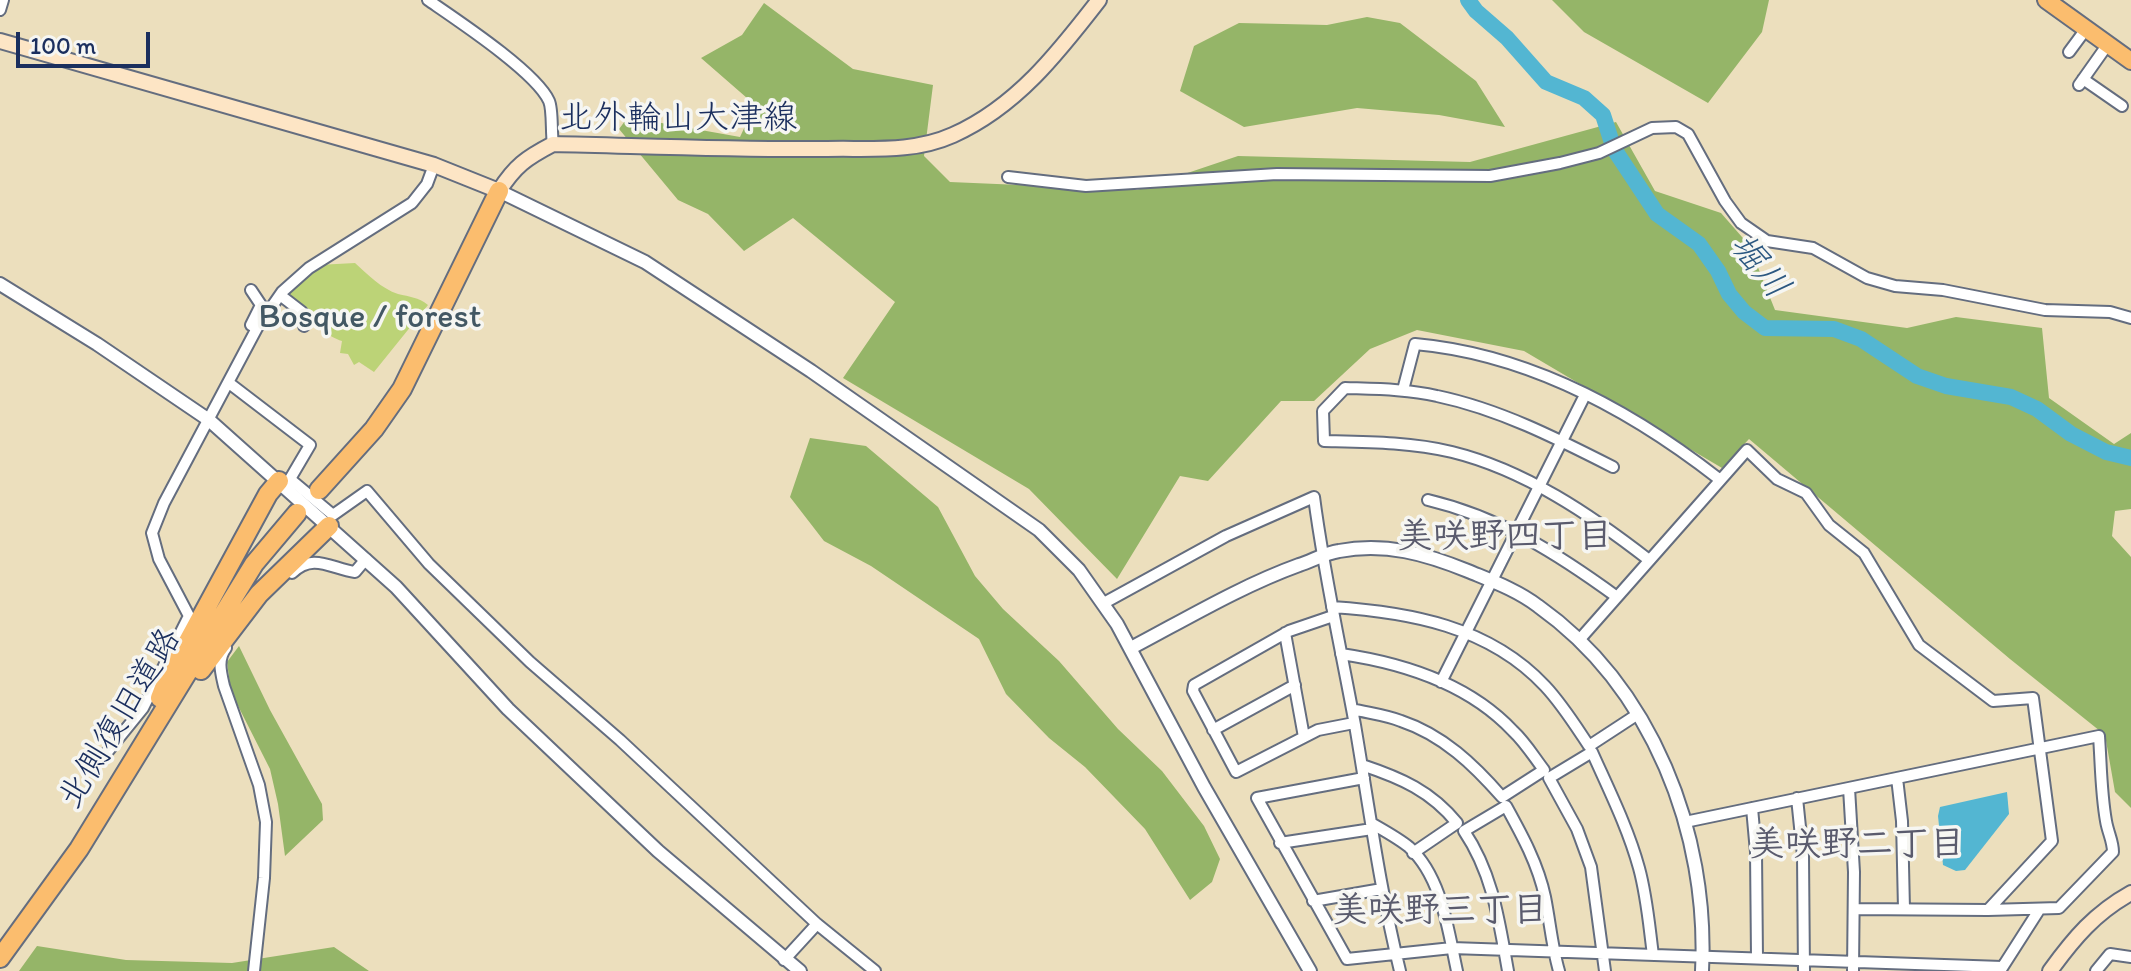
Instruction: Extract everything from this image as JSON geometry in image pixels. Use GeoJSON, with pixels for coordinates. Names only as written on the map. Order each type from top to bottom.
{"type":"FeatureCollection","features":[{"type":"Feature","properties":{"kind":"highway"},"geometry":{"type":"LineString","coordinates":[[319,490],[374,429],[402,389],[499,191]]}},
{"type":"Feature","properties":{"kind":"highway"},"geometry":{"type":"LineString","coordinates":[[140,749],[167,680],[268,494],[279,481]]}},
{"type":"Feature","properties":{"kind":"highway","name":"北側復旧道路"},"geometry":{"type":"LineString","coordinates":[[0,958],[79,849],[254,564],[297,513]]}},
{"type":"Feature","properties":{"kind":"highway"},"geometry":{"type":"LineString","coordinates":[[140,749],[170,715],[259,594],[329,526]]}},
{"type":"Feature","properties":{"kind":"main road","name":"北外輪山大津線"},"geometry":{"type":"LineString","coordinates":[[499,191],[513,170],[529,156],[553,144],[795,149],[906,148],[932,143],[955,134],[1012,98],[1062,47],[1099,0]]}},
{"type":"Feature","properties":{"kind":"main road"},"geometry":{"type":"LineString","coordinates":[[2046,0],[2131,61]]}},
{"type":"Feature","properties":{"kind":"main road"},"geometry":{"type":"LineString","coordinates":[[0,41],[434,165],[499,191]]}},
{"type":"Feature","properties":{"kind":"main road"},"geometry":{"type":"LineString","coordinates":[[2050,971],[2072,941],[2105,908],[2131,893]]}},
{"type":"Feature","properties":{"kind":"street"},"geometry":{"type":"LineString","coordinates":[[0,10],[3,0]]}},
{"type":"Feature","properties":{"kind":"street"},"geometry":{"type":"LineString","coordinates":[[428,0],[533,79],[551,105],[549,123],[553,144]]}},
{"type":"Feature","properties":{"kind":"street"},"geometry":{"type":"LineString","coordinates":[[2069,52],[2086,29]]}},
{"type":"Feature","properties":{"kind":"street"},"geometry":{"type":"LineString","coordinates":[[2108,44],[2081,82],[2122,106]]}},
{"type":"Feature","properties":{"kind":"street"},"geometry":{"type":"LineString","coordinates":[[1008,177],[1086,186],[1277,174],[1490,176],[1586,157],[1652,128],[1676,127],[1688,134],[1725,201],[1741,223],[1767,241],[1813,248],[1867,278],[1895,286],[1943,290],[2045,310],[2110,312],[2131,318]]}},
{"type":"Feature","properties":{"kind":"street"},"geometry":{"type":"LineString","coordinates":[[104,756],[143,708],[189,616],[159,559],[152,533],[257,328],[289,283],[412,203],[427,184],[434,165]]}},
{"type":"Feature","properties":{"kind":"street"},"geometry":{"type":"LineString","coordinates":[[499,191],[645,262],[811,371],[1039,530],[1079,570],[1104,603],[1204,787],[1310,971]]}},
{"type":"Feature","properties":{"kind":"street"},"geometry":{"type":"LineString","coordinates":[[0,284],[97,344],[209,420],[366,559],[435,627],[520,720],[658,851],[800,971]]}},
{"type":"Feature","properties":{"kind":"street"},"geometry":{"type":"LineString","coordinates":[[251,290],[261,305],[251,325],[257,328]]}},
{"type":"Feature","properties":{"kind":"street"},"geometry":{"type":"LineString","coordinates":[[280,295],[302,312],[304,326]]}},
{"type":"Feature","properties":{"kind":"street"},"geometry":{"type":"LineString","coordinates":[[1403,390],[1415,344],[1477,353],[1585,395],[1635,420],[1677,446],[1719,479]]}},
{"type":"Feature","properties":{"kind":"street"},"geometry":{"type":"LineString","coordinates":[[229,383],[310,445],[290,479],[333,515],[367,491],[429,564],[530,662],[620,740],[817,924],[875,971]]}},
{"type":"Feature","properties":{"kind":"street"},"geometry":{"type":"LineString","coordinates":[[1613,467],[1561,441],[1477,406],[1435,395],[1403,390],[1345,388],[1323,411],[1324,441],[1380,442],[1450,452],[1479,460],[1538,487],[1613,532],[1649,560]]}},
{"type":"Feature","properties":{"kind":"street"},"geometry":{"type":"LineString","coordinates":[[1441,682],[1585,395]]}},
{"type":"Feature","properties":{"kind":"street"},"geometry":{"type":"LineString","coordinates":[[1580,639],[1747,450],[1777,479],[1806,493],[1829,525],[1864,553],[1919,645],[1993,701],[2033,698],[2052,841],[1988,910]]}},
{"type":"Feature","properties":{"kind":"street"},"geometry":{"type":"LineString","coordinates":[[1104,603],[1226,536],[1314,497],[1321,556],[1400,971]]}},
{"type":"Feature","properties":{"kind":"street"},"geometry":{"type":"LineString","coordinates":[[1428,500],[1456,506],[1517,532],[1550,550],[1617,597]]}},
{"type":"Feature","properties":{"kind":"street"},"geometry":{"type":"LineString","coordinates":[[1131,648],[1271,574],[1337,551],[1398,549],[1431,556],[1492,581],[1538,605],[1580,639],[1606,669],[1638,714],[1663,760],[1685,822],[1697,892],[1702,971]]}},
{"type":"Feature","properties":{"kind":"street"},"geometry":{"type":"LineString","coordinates":[[254,971],[264,878],[266,822],[259,785],[224,686],[220,670],[222,653],[298,567],[313,561],[355,572],[366,559]]}},
{"type":"Feature","properties":{"kind":"street"},"geometry":{"type":"LineString","coordinates":[[1354,723],[1318,730],[1236,772],[1193,691],[1194,685],[1285,633],[1332,612],[1388,611],[1430,620],[1466,633],[1512,658],[1544,685],[1590,749],[1638,866],[1653,955]]}},
{"type":"Feature","properties":{"kind":"street"},"geometry":{"type":"LineString","coordinates":[[1285,633],[1304,737]]}},
{"type":"Feature","properties":{"kind":"street"},"geometry":{"type":"LineString","coordinates":[[1341,654],[1377,659],[1441,682],[1480,703],[1513,730],[1546,774],[1577,829],[1591,867],[1605,971]]}},
{"type":"Feature","properties":{"kind":"street"},"geometry":{"type":"LineString","coordinates":[[1213,730],[1295,685]]}},
{"type":"Feature","properties":{"kind":"street"},"geometry":{"type":"LineString","coordinates":[[1352,709],[1401,721],[1430,734],[1455,750],[1504,802],[1526,842],[1537,871],[1559,971]]}},
{"type":"Feature","properties":{"kind":"street"},"geometry":{"type":"LineString","coordinates":[[1413,853],[1590,749],[1638,714]]}},
{"type":"Feature","properties":{"kind":"street"},"geometry":{"type":"LineString","coordinates":[[1685,822],[2099,736],[2106,826],[2114,844],[2113,852],[2059,908],[1854,909]]}},
{"type":"Feature","properties":{"kind":"street"},"geometry":{"type":"LineString","coordinates":[[1362,765],[1416,786],[1445,808],[1460,827],[1476,850],[1490,881],[1508,971]]}},
{"type":"Feature","properties":{"kind":"street"},"geometry":{"type":"LineString","coordinates":[[1364,778],[1260,796],[1258,804],[1347,959],[1452,948],[1757,958],[1804,966],[2001,969],[2039,910]]}},
{"type":"Feature","properties":{"kind":"street"},"geometry":{"type":"LineString","coordinates":[[1897,778],[1902,821],[1904,909]]}},
{"type":"Feature","properties":{"kind":"street"},"geometry":{"type":"LineString","coordinates":[[1849,788],[1853,966]]}},
{"type":"Feature","properties":{"kind":"street"},"geometry":{"type":"LineString","coordinates":[[1797,798],[1803,856],[1804,966]]}},
{"type":"Feature","properties":{"kind":"street"},"geometry":{"type":"LineString","coordinates":[[1752,808],[1756,852],[1757,958]]}},
{"type":"Feature","properties":{"kind":"street"},"geometry":{"type":"LineString","coordinates":[[1280,843],[1371,826],[1413,853],[1441,900],[1457,971]]}},
{"type":"Feature","properties":{"kind":"street"},"geometry":{"type":"LineString","coordinates":[[1313,901],[1382,889]]}},
{"type":"Feature","properties":{"kind":"street"},"geometry":{"type":"LineString","coordinates":[[784,960],[817,924]]}},
{"type":"Feature","properties":{"kind":"street"},"geometry":{"type":"LineString","coordinates":[[2096,971],[2110,954],[2131,957]]}},
{"type":"Feature","properties":{"kind":"green space"},"geometry":{"type":"Polygon","coordinates":[[[1552,0],[1769,0],[1762,32],[1708,103],[1584,32],[1552,0]]]}},
{"type":"Feature","properties":{"kind":"green space"},"geometry":{"type":"Polygon","coordinates":[[[764,3],[853,69],[933,85],[924,156],[950,182],[1137,190],[1238,156],[1470,162],[1616,122],[1655,191],[1721,213],[1749,245],[1775,310],[1907,328],[1956,317],[2042,328],[2049,398],[2114,444],[2131,433],[2131,509],[2115,511],[2112,536],[2131,557],[2131,808],[2115,792],[2105,735],[1749,439],[1722,468],[1524,351],[1417,330],[1370,349],[1314,401],[1281,401],[1208,481],[1180,476],[1117,579],[1029,489],[843,378],[895,302],[793,218],[744,251],[708,214],[678,200],[619,129],[628,117],[740,137],[755,105],[701,58],[742,35],[764,3]]]}},
{"type":"Feature","properties":{"kind":"green space"},"geometry":{"type":"Polygon","coordinates":[[[1367,17],[1400,23],[1476,81],[1505,127],[1439,115],[1357,108],[1244,127],[1180,91],[1194,46],[1239,23],[1327,25],[1367,17]]]}},
{"type":"Feature","properties":{"kind":"green space","name":"Bosque / forest"},"geometry":{"type":"Polygon","coordinates":[[[355,263],[386,289],[428,305],[374,372],[359,362],[354,365],[348,354],[340,353],[342,341],[320,329],[311,319],[308,309],[292,297],[275,297],[318,265],[355,263]]]}},
{"type":"Feature","properties":{"kind":"green space"},"geometry":{"type":"Polygon","coordinates":[[[810,438],[866,446],[938,507],[975,576],[1003,609],[1059,661],[1118,729],[1162,771],[1204,826],[1220,859],[1212,882],[1190,900],[1145,829],[1085,767],[1049,738],[1006,694],[979,639],[871,566],[824,541],[790,497],[810,438]]]}},
{"type":"Feature","properties":{"kind":"green space"},"geometry":{"type":"Polygon","coordinates":[[[239,646],[322,804],[323,820],[285,856],[270,769],[231,692],[227,662],[239,646]]]}},
{"type":"Feature","properties":{"kind":"green space"},"geometry":{"type":"Polygon","coordinates":[[[37,946],[126,960],[232,963],[334,947],[369,971],[19,971],[37,946]]]}},
{"type":"Feature","properties":{"kind":"water"},"geometry":{"type":"Polygon","coordinates":[[[2007,792],[2009,814],[1965,870],[1956,871],[1943,865],[1938,816],[1940,807],[2007,792]]]}},
{"type":"Feature","properties":{"kind":"waterway","name":"堀川"},"geometry":{"type":"LineString","coordinates":[[1468,0],[1546,82],[1584,98],[1603,115],[1614,149],[1657,214],[1699,244],[1718,271],[1729,294],[1744,312],[1765,328],[1834,329],[1861,339],[1917,376],[1946,386],[2011,397],[2037,409],[2071,434],[2106,452],[2131,458]]}},
{"type":"Feature","properties":{"kind":"district","name":"美咲野四丁目"},"geometry":{"type":"Point","coordinates":[1505,538]}},
{"type":"Feature","properties":{"kind":"district","name":"美咲野二丁目"},"geometry":{"type":"Point","coordinates":[1857,846]}},
{"type":"Feature","properties":{"kind":"district","name":"美咲野三丁目"},"geometry":{"type":"Point","coordinates":[1440,912]}}]}
